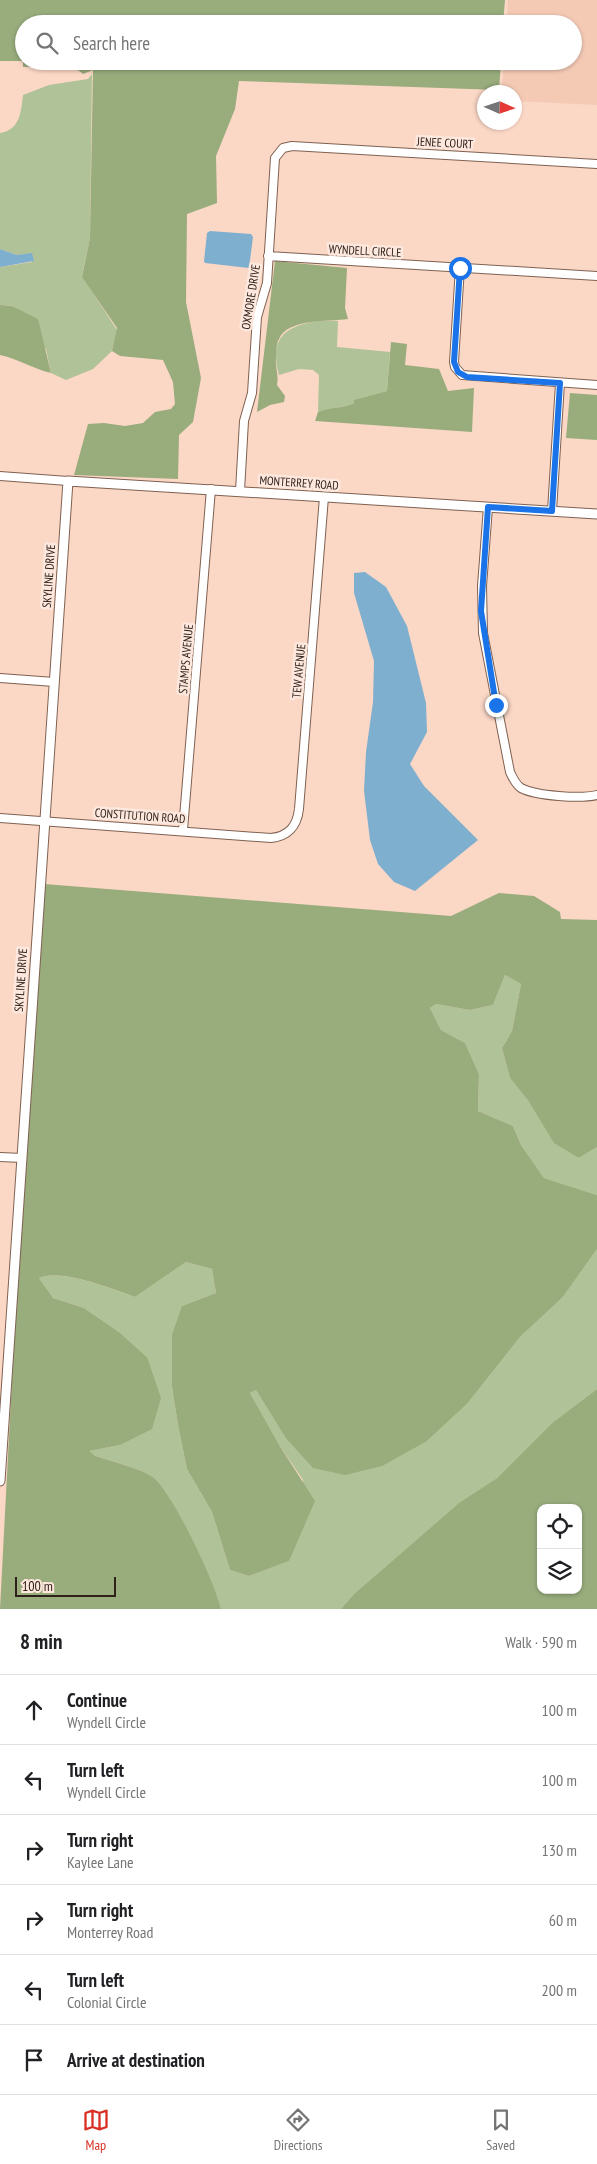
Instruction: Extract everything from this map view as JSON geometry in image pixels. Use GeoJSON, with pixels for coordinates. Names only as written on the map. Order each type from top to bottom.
{"type":"FeatureCollection","features":[{"type":"Feature","properties":{"kind":"street","name":"JENEE COURT"},"geometry":{"type":"LineString","coordinates":[[292,146],[597,164]]}},
{"type":"Feature","properties":{"kind":"street","name":"OXMORE DRIVE"},"geometry":{"type":"LineString","coordinates":[[240,491],[244,421],[252,394],[257,317],[267,282],[275,158],[283,148],[292,146]]}},
{"type":"Feature","properties":{"kind":"street","name":"WYNDELL CIRCLE"},"geometry":{"type":"LineString","coordinates":[[268,256],[597,276]]}},
{"type":"Feature","properties":{"kind":"street"},"geometry":{"type":"LineString","coordinates":[[460,268],[454,362],[458,372],[467,377],[597,385]]}},
{"type":"Feature","properties":{"kind":"street"},"geometry":{"type":"LineString","coordinates":[[552,511],[560,383]]}},
{"type":"Feature","properties":{"kind":"street","name":"MONTERREY ROAD"},"geometry":{"type":"LineString","coordinates":[[0,476],[597,514]]}},
{"type":"Feature","properties":{"kind":"street","name":"SKYLINE DRIVE"},"geometry":{"type":"LineString","coordinates":[[0,1481],[68,480]]}},
{"type":"Feature","properties":{"kind":"street","name":"STAMPS AVENUE"},"geometry":{"type":"LineString","coordinates":[[182,830],[212,489]]}},
{"type":"Feature","properties":{"kind":"street","name":"TEW AVENUE"},"geometry":{"type":"LineString","coordinates":[[279,837],[290,831],[298,816],[324,497]]}},
{"type":"Feature","properties":{"kind":"street"},"geometry":{"type":"LineString","coordinates":[[488,507],[482,586],[483,633],[510,772],[518,785],[531,792],[573,796],[597,795]]}},
{"type":"Feature","properties":{"kind":"street"},"geometry":{"type":"LineString","coordinates":[[0,678],[54,682]]}},
{"type":"Feature","properties":{"kind":"street","name":"CONSTITUTION ROAD"},"geometry":{"type":"LineString","coordinates":[[0,818],[279,837]]}},
{"type":"Feature","properties":{"kind":"street"},"geometry":{"type":"LineString","coordinates":[[0,1156],[22,1158]]}},
{"type":"Feature","properties":{"kind":"shaded area"},"geometry":{"type":"Polygon","coordinates":[[[508,0],[597,0],[597,105],[522,101],[522,85],[502,85],[503,70],[582,70],[582,15],[507,15],[508,0]]]}},
{"type":"Feature","properties":{"kind":"green space"},"geometry":{"type":"Polygon","coordinates":[[[0,0],[505,0],[504,15],[15,15],[15,61],[0,61],[0,0]]]}},
{"type":"Feature","properties":{"kind":"green space"},"geometry":{"type":"Polygon","coordinates":[[[77,70],[93,70],[83,74],[77,70]]]}},
{"type":"Feature","properties":{"kind":"green space"},"geometry":{"type":"Polygon","coordinates":[[[93,70],[500,70],[499,85],[477,85],[477,89],[239,81],[235,109],[216,156],[217,203],[187,214],[186,302],[201,378],[193,422],[179,435],[178,479],[74,475],[88,424],[104,423],[125,426],[143,423],[155,412],[171,409],[175,404],[173,382],[163,360],[120,356],[112,351],[117,328],[82,277],[90,238],[93,70]]]}},
{"type":"Feature","properties":{"kind":"green space"},"geometry":{"type":"Polygon","coordinates":[[[92,74],[90,238],[82,276],[117,330],[112,351],[93,369],[66,380],[51,373],[46,349],[13,306],[0,305],[0,267],[32,262],[32,254],[17,255],[0,249],[0,133],[7,131],[16,124],[20,114],[23,95],[49,85],[88,79],[92,74]]]}},
{"type":"Feature","properties":{"kind":"green space"},"geometry":{"type":"Polygon","coordinates":[[[275,261],[347,268],[345,308],[348,319],[300,324],[284,332],[277,343],[276,362],[277,385],[285,396],[284,402],[270,405],[257,412],[275,261]]]}},
{"type":"Feature","properties":{"kind":"green space"},"geometry":{"type":"Polygon","coordinates":[[[0,305],[12,306],[38,319],[51,373],[0,355],[0,305]]]}},
{"type":"Feature","properties":{"kind":"green space"},"geometry":{"type":"Polygon","coordinates":[[[318,321],[338,321],[337,347],[390,352],[387,391],[355,400],[350,405],[318,412],[319,375],[313,370],[299,369],[279,375],[276,352],[282,336],[296,326],[318,321]]]}},
{"type":"Feature","properties":{"kind":"green space"},"geometry":{"type":"Polygon","coordinates":[[[391,342],[407,344],[405,365],[439,369],[448,391],[474,388],[472,432],[315,421],[318,412],[350,405],[354,403],[354,400],[387,391],[391,342]]]}},
{"type":"Feature","properties":{"kind":"green space"},"geometry":{"type":"Polygon","coordinates":[[[570,393],[597,395],[597,440],[566,438],[570,393]]]}},
{"type":"Feature","properties":{"kind":"green space"},"geometry":{"type":"Polygon","coordinates":[[[44,884],[451,916],[499,893],[534,896],[560,912],[561,919],[597,920],[597,1147],[579,1158],[554,1143],[528,1100],[510,1078],[502,1048],[512,1031],[521,984],[505,975],[493,1005],[470,1010],[436,1004],[430,1008],[441,1030],[465,1043],[479,1074],[478,1111],[513,1126],[521,1145],[544,1178],[597,1195],[597,1249],[563,1297],[520,1337],[467,1404],[427,1441],[382,1466],[345,1475],[313,1468],[285,1437],[256,1390],[250,1393],[281,1448],[315,1501],[289,1561],[249,1576],[230,1570],[212,1512],[187,1469],[172,1387],[172,1335],[182,1306],[216,1293],[212,1269],[186,1262],[135,1297],[73,1278],[48,1276],[39,1278],[53,1298],[84,1308],[119,1332],[147,1357],[161,1398],[152,1429],[120,1445],[89,1451],[95,1456],[142,1471],[153,1477],[161,1486],[192,1539],[211,1579],[221,1609],[0,1609],[16,1303],[44,884]]]}},
{"type":"Feature","properties":{"kind":"green space"},"geometry":{"type":"Polygon","coordinates":[[[505,975],[521,984],[512,1031],[502,1048],[510,1078],[579,1158],[597,1147],[597,1195],[544,1178],[521,1145],[513,1126],[478,1111],[479,1074],[465,1043],[441,1030],[430,1008],[436,1004],[470,1010],[493,1005],[505,975]]]}},
{"type":"Feature","properties":{"kind":"green space"},"geometry":{"type":"Polygon","coordinates":[[[597,1249],[597,1389],[552,1423],[497,1478],[460,1502],[354,1594],[341,1609],[221,1609],[211,1580],[192,1539],[161,1486],[153,1477],[142,1471],[95,1456],[88,1451],[120,1445],[147,1357],[119,1332],[84,1308],[53,1298],[39,1278],[60,1276],[73,1278],[135,1297],[186,1262],[212,1269],[216,1293],[182,1306],[172,1387],[187,1469],[212,1512],[230,1570],[249,1576],[289,1561],[295,1543],[303,1480],[281,1448],[250,1393],[256,1390],[285,1437],[427,1441],[467,1404],[520,1337],[563,1297],[597,1249]]]}},
{"type":"Feature","properties":{"kind":"green space"},"geometry":{"type":"Polygon","coordinates":[[[597,1389],[597,1609],[341,1609],[354,1594],[460,1502],[497,1478],[552,1423],[597,1389]]]}},
{"type":"Feature","properties":{"kind":"water"},"geometry":{"type":"Polygon","coordinates":[[[210,231],[251,234],[253,237],[249,268],[205,263],[207,233],[210,231]]]}},
{"type":"Feature","properties":{"kind":"water"},"geometry":{"type":"Polygon","coordinates":[[[0,249],[17,255],[32,253],[34,261],[0,267],[0,249]]]}},
{"type":"Feature","properties":{"kind":"water"},"geometry":{"type":"Polygon","coordinates":[[[365,572],[386,587],[407,626],[426,703],[427,732],[410,764],[424,786],[478,840],[415,891],[394,882],[378,864],[370,840],[364,791],[366,752],[373,702],[374,661],[354,593],[354,573],[365,572]]]}},
{"type":"Feature","properties":{"kind":"route"},"geometry":{"type":"LineString","coordinates":[[460,268],[454,362],[458,372],[467,377],[560,383],[552,511],[488,507],[481,611],[487,661],[496,705]]}}]}
